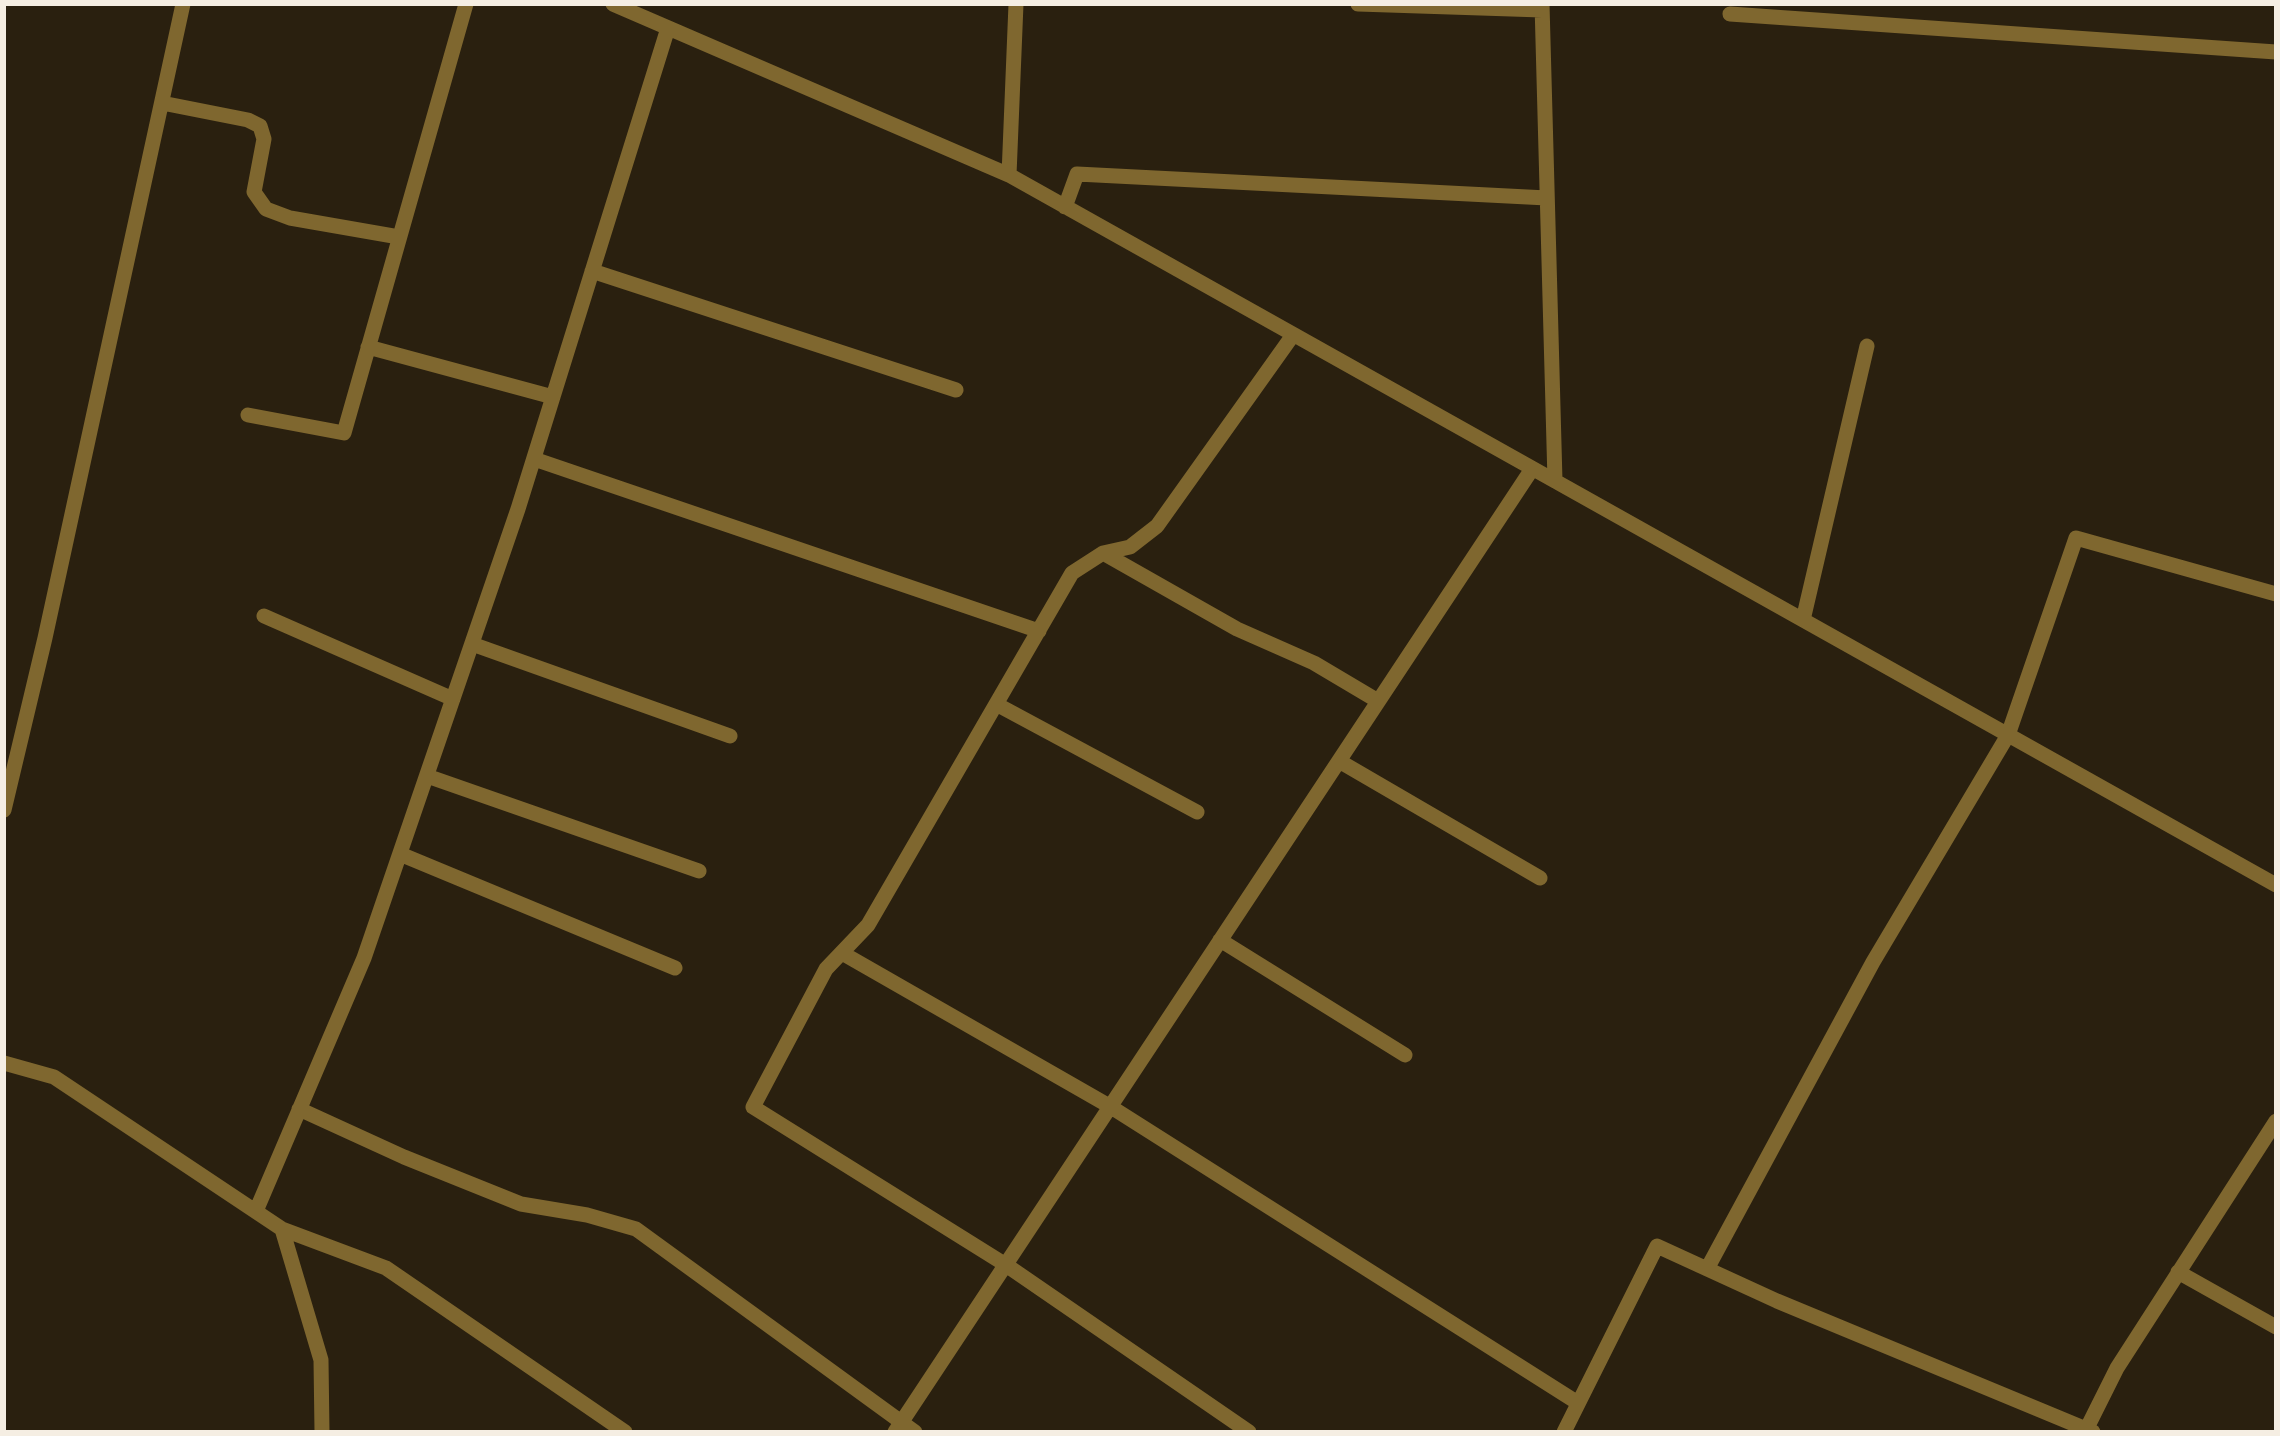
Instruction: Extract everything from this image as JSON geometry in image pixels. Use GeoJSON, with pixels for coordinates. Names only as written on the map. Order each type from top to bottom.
{"type":"FeatureCollection","features":[{"type":"Feature","properties":{"kind":"street"},"geometry":{"type":"LineString","coordinates":[[4,810],[45,638],[183,4]]}},
{"type":"Feature","properties":{"kind":"street"},"geometry":{"type":"LineString","coordinates":[[248,415],[344,433],[466,4]]}},
{"type":"Feature","properties":{"kind":"street"},"geometry":{"type":"LineString","coordinates":[[613,4],[629,8],[668,28],[1009,175],[2276,885]]}},
{"type":"Feature","properties":{"kind":"street"},"geometry":{"type":"LineString","coordinates":[[1009,175],[1016,4]]}},
{"type":"Feature","properties":{"kind":"street"},"geometry":{"type":"LineString","coordinates":[[1358,4],[1542,7],[1555,481]]}},
{"type":"Feature","properties":{"kind":"street"},"geometry":{"type":"LineString","coordinates":[[1730,14],[2276,52]]}},
{"type":"Feature","properties":{"kind":"street"},"geometry":{"type":"LineString","coordinates":[[256,1211],[364,958],[534,459],[668,28]]}},
{"type":"Feature","properties":{"kind":"street"},"geometry":{"type":"LineString","coordinates":[[162,103],[248,120],[261,126],[264,139],[254,192],[266,209],[290,218],[399,237]]}},
{"type":"Feature","properties":{"kind":"street"},"geometry":{"type":"LineString","coordinates":[[1065,207],[1077,174],[1547,198]]}},
{"type":"Feature","properties":{"kind":"street"},"geometry":{"type":"LineString","coordinates":[[592,271],[956,390]]}},
{"type":"Feature","properties":{"kind":"street"},"geometry":{"type":"LineString","coordinates":[[1249,1431],[1006,1265],[753,1107],[826,969],[868,925],[1072,573],[1103,553],[1130,547],[1157,526],[1293,335]]}},
{"type":"Feature","properties":{"kind":"street"},"geometry":{"type":"LineString","coordinates":[[1803,620],[1867,346]]}},
{"type":"Feature","properties":{"kind":"street"},"geometry":{"type":"LineString","coordinates":[[368,347],[553,397]]}},
{"type":"Feature","properties":{"kind":"street"},"geometry":{"type":"LineString","coordinates":[[534,459],[1039,631]]}},
{"type":"Feature","properties":{"kind":"street"},"geometry":{"type":"LineString","coordinates":[[898,1427],[1532,469]]}},
{"type":"Feature","properties":{"kind":"street"},"geometry":{"type":"LineString","coordinates":[[1707,1269],[1873,962],[2008,735],[2076,538],[2276,594]]}},
{"type":"Feature","properties":{"kind":"street"},"geometry":{"type":"LineString","coordinates":[[1103,553],[1237,629],[1314,663],[1378,701]]}},
{"type":"Feature","properties":{"kind":"street"},"geometry":{"type":"LineString","coordinates":[[264,616],[453,699]]}},
{"type":"Feature","properties":{"kind":"street"},"geometry":{"type":"LineString","coordinates":[[472,644],[730,736]]}},
{"type":"Feature","properties":{"kind":"street"},"geometry":{"type":"LineString","coordinates":[[996,704],[1197,813]]}},
{"type":"Feature","properties":{"kind":"street"},"geometry":{"type":"LineString","coordinates":[[1339,761],[1540,878]]}},
{"type":"Feature","properties":{"kind":"street"},"geometry":{"type":"LineString","coordinates":[[427,776],[699,871]]}},
{"type":"Feature","properties":{"kind":"street"},"geometry":{"type":"LineString","coordinates":[[400,854],[675,968]]}},
{"type":"Feature","properties":{"kind":"street"},"geometry":{"type":"LineString","coordinates":[[1220,940],[1405,1055]]}},
{"type":"Feature","properties":{"kind":"street"},"geometry":{"type":"LineString","coordinates":[[842,953],[1111,1107],[1578,1403]]}},
{"type":"Feature","properties":{"kind":"street"},"geometry":{"type":"LineString","coordinates":[[4,1063],[54,1077],[282,1229],[386,1268],[625,1431]]}},
{"type":"Feature","properties":{"kind":"street"},"geometry":{"type":"LineString","coordinates":[[299,1109],[404,1157],[521,1204],[587,1215],[636,1229],[898,1427],[915,1431]]}},
{"type":"Feature","properties":{"kind":"street"},"geometry":{"type":"LineString","coordinates":[[1564,1431],[1657,1246],[1777,1301],[2088,1430],[2117,1368],[2276,1121]]}},
{"type":"Feature","properties":{"kind":"street"},"geometry":{"type":"LineString","coordinates":[[282,1229],[321,1360],[322,1431]]}},
{"type":"Feature","properties":{"kind":"street"},"geometry":{"type":"LineString","coordinates":[[2178,1272],[2276,1327]]}}]}
